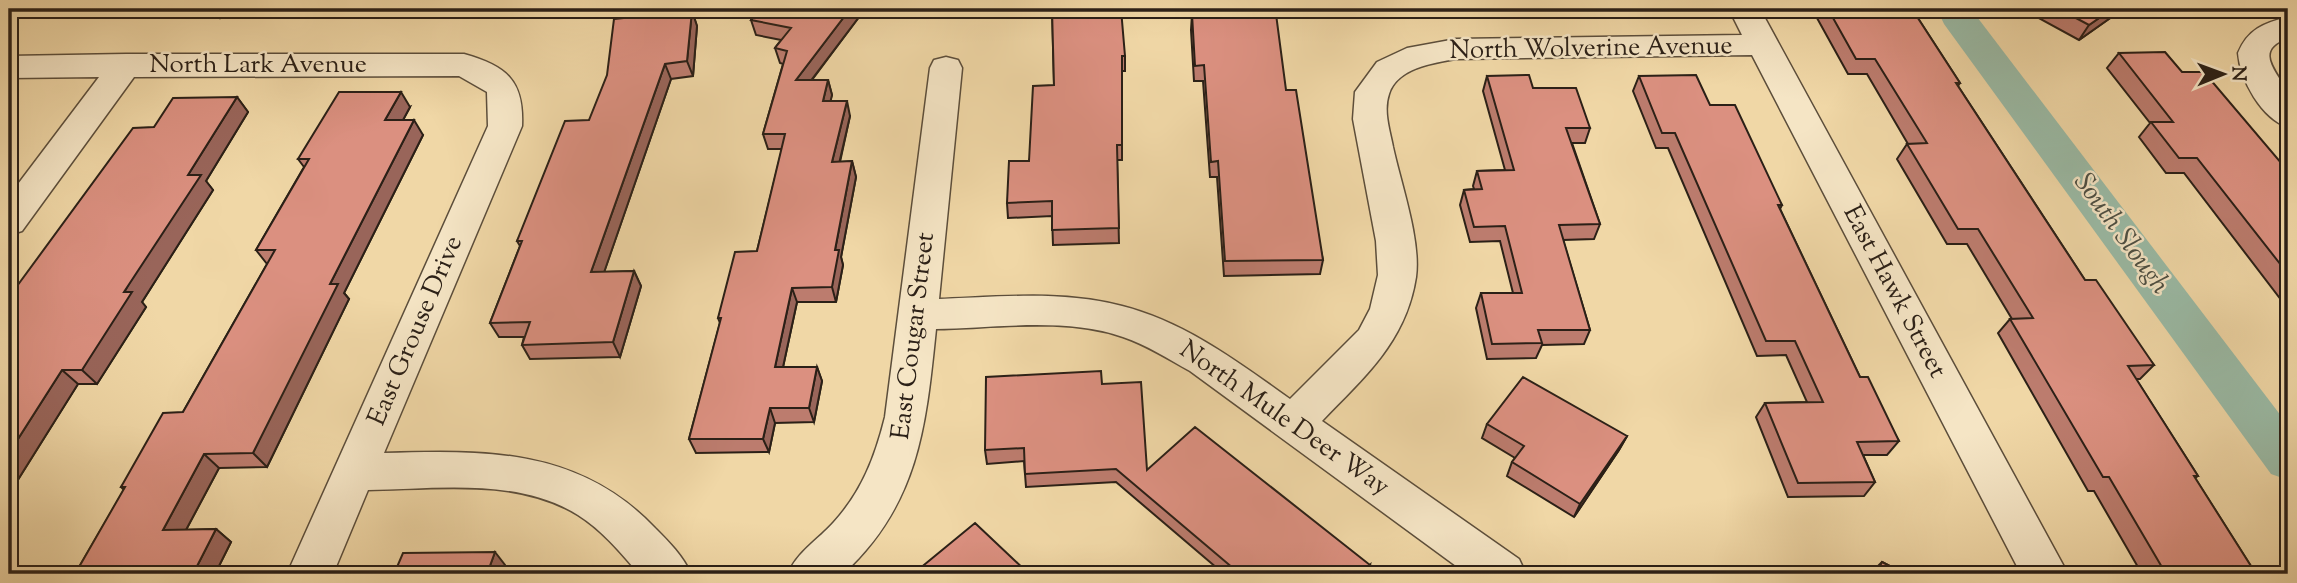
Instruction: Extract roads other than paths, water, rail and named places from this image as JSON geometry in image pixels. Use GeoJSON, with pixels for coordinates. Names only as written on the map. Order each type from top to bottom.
{"type":"FeatureCollection","features":[{"type":"Feature","properties":{"kind":"street","name":"East Hawk Street"},"geometry":{"type":"LineString","coordinates":[[1744,9],[2045,574]]}},
{"type":"Feature","properties":{"kind":"street"},"geometry":{"type":"LineString","coordinates":[[2288,27],[2274,30],[2258,42],[2253,59],[2263,87],[2288,115]]}},
{"type":"Feature","properties":{"kind":"street","name":"North Wolverine Avenue"},"geometry":{"type":"LineString","coordinates":[[1293,424],[1373,341],[1389,309],[1397,275],[1395,241],[1370,119],[1372,92],[1389,70],[1418,55],[1456,49],[1763,45]]}},
{"type":"Feature","properties":{"kind":"street"},"geometry":{"type":"LineString","coordinates":[[9,222],[126,65]]}},
{"type":"Feature","properties":{"kind":"street","name":"North Lark Avenue"},"geometry":{"type":"LineString","coordinates":[[9,67],[464,65],[491,77],[501,86]]}},
{"type":"Feature","properties":{"kind":"street","name":"East Cougar Street"},"geometry":{"type":"LineString","coordinates":[[811,574],[843,546],[876,504],[897,460],[906,417],[946,68]]}},
{"type":"Feature","properties":{"kind":"street","name":"East Grouse Drive"},"geometry":{"type":"LineString","coordinates":[[310,574],[505,126],[507,99],[501,86]]}},
{"type":"Feature","properties":{"kind":"street","name":"North Mule Deer Way"},"geometry":{"type":"LineString","coordinates":[[918,314],[1078,313],[1123,322],[1166,338],[1205,360],[1503,574]]}},
{"type":"Feature","properties":{"kind":"street"},"geometry":{"type":"LineString","coordinates":[[354,472],[503,471],[549,481],[592,500],[625,528],[668,574]]}},
{"type":"Feature","properties":{"kind":"waterway","name":"South Slough"},"geometry":{"type":"LineString","coordinates":[[1954,9],[1956,16],[2288,460]]}}]}
